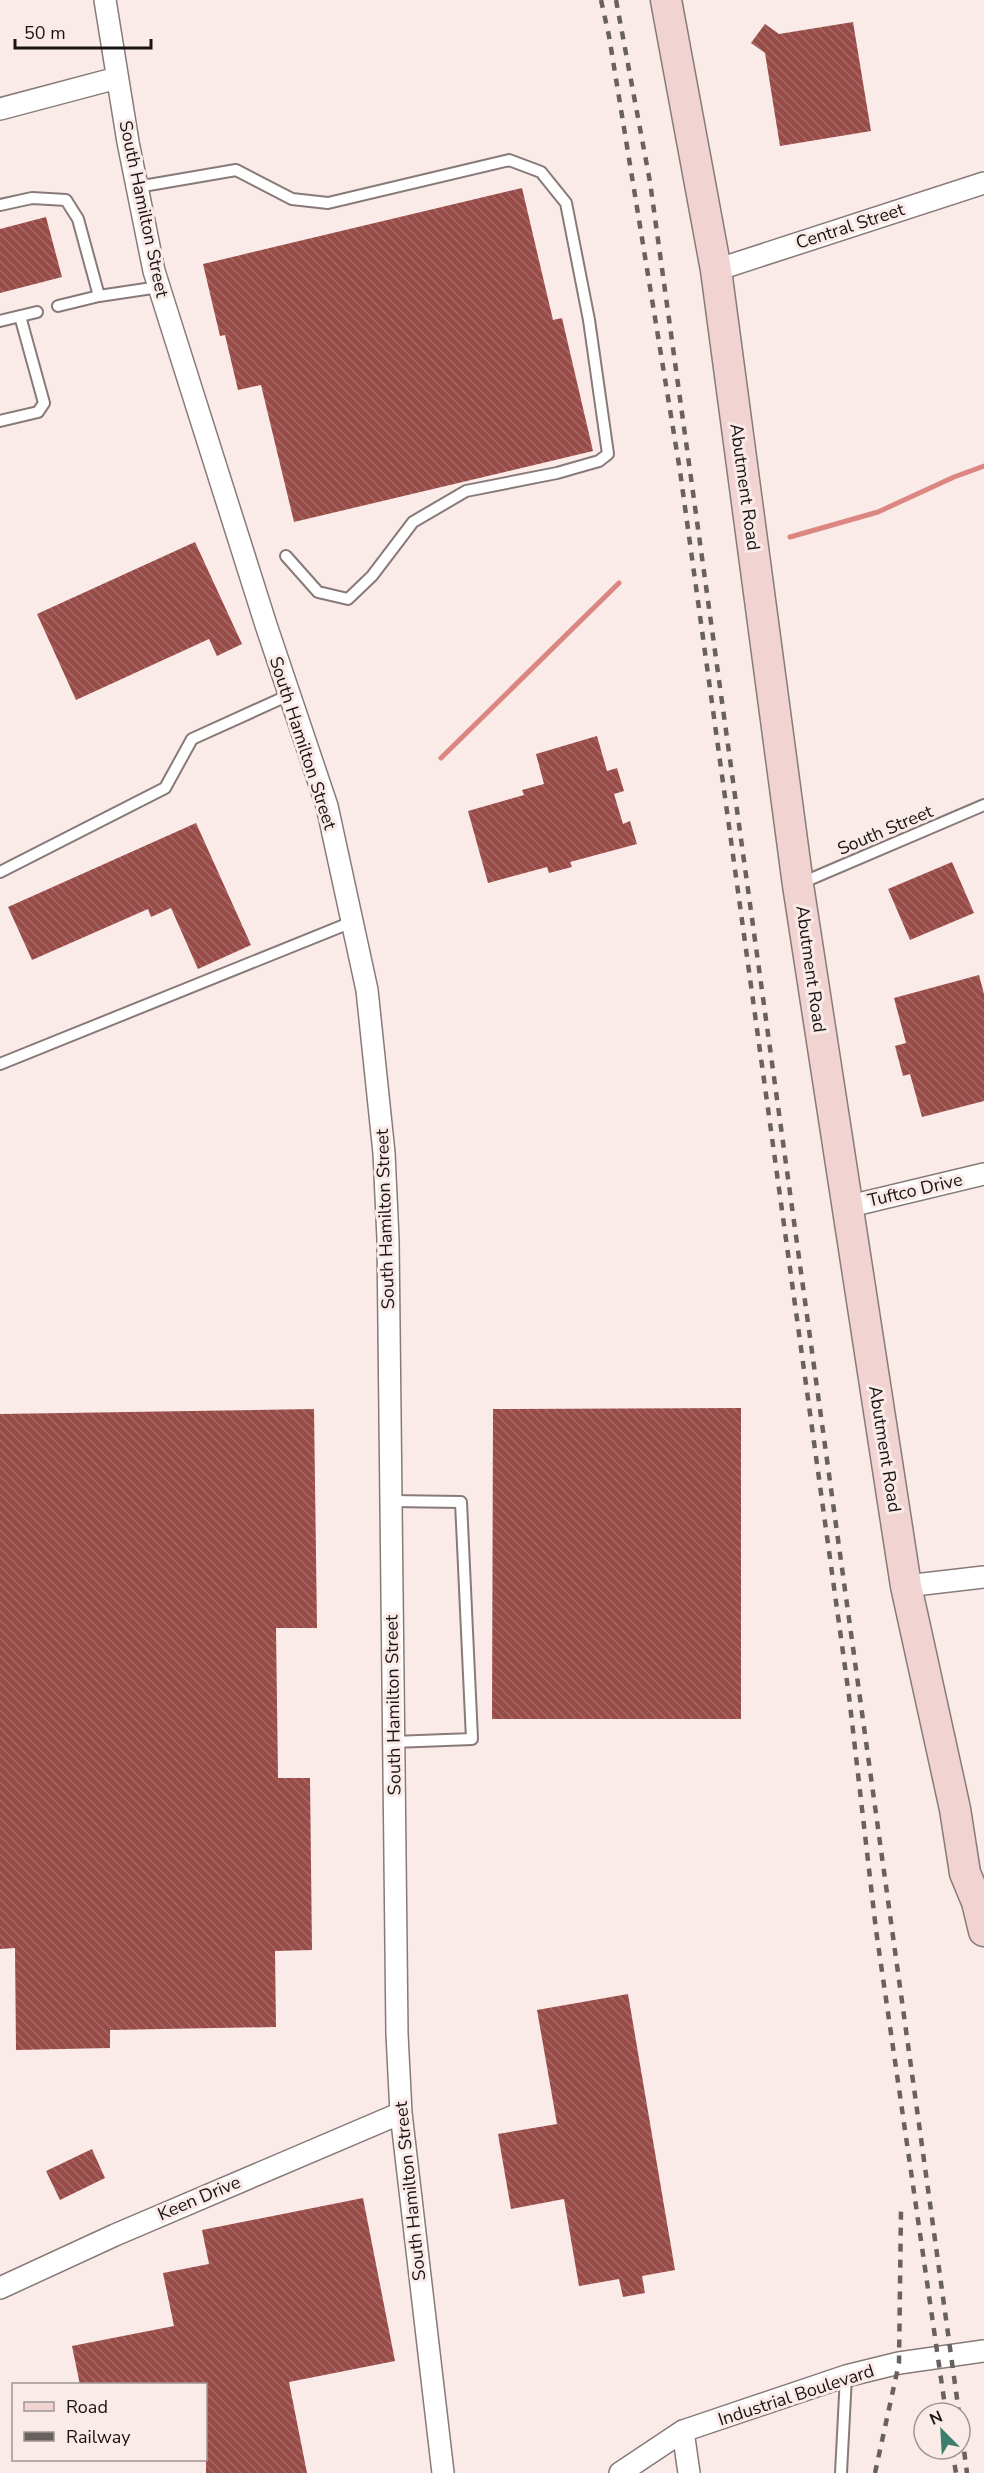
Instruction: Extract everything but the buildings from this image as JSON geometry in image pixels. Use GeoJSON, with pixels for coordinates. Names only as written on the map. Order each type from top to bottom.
{"type":"FeatureCollection","features":[{"type":"Feature","properties":{"kind":"main road","name":"Abutment Road"},"geometry":{"type":"LineString","coordinates":[[666,0],[716,270],[798,885],[906,1586],[955,1809],[965,1873],[977,1902],[984,1931]]}},
{"type":"Feature","properties":{"kind":"street","name":"South Hamilton Street"},"geometry":{"type":"LineString","coordinates":[[105,0],[137,187],[159,287],[289,695],[327,806],[367,990],[384,1153],[388,1239],[397,2034],[400,2112],[443,2473]]}},
{"type":"Feature","properties":{"kind":"street"},"geometry":{"type":"LineString","coordinates":[[0,109],[117,78]]}},
{"type":"Feature","properties":{"kind":"street","name":"Central Street"},"geometry":{"type":"LineString","coordinates":[[716,270],[984,183]]}},
{"type":"Feature","properties":{"kind":"street","name":"Tuftco Drive"},"geometry":{"type":"LineString","coordinates":[[846,1207],[984,1174]]}},
{"type":"Feature","properties":{"kind":"street"},"geometry":{"type":"LineString","coordinates":[[906,1586],[984,1578]]}},
{"type":"Feature","properties":{"kind":"street","name":"Keen Drive"},"geometry":{"type":"LineString","coordinates":[[0,2288],[115,2235],[400,2112]]}},
{"type":"Feature","properties":{"kind":"street","name":"Industrial Boulevard"},"geometry":{"type":"LineString","coordinates":[[620,2473],[683,2431],[846,2376],[899,2363],[984,2351]]}},
{"type":"Feature","properties":{"kind":"street"},"geometry":{"type":"LineString","coordinates":[[683,2431],[690,2473]]}},
{"type":"Feature","properties":{"kind":"lane"},"geometry":{"type":"LineString","coordinates":[[137,187],[236,170],[292,199],[328,203],[508,160],[541,172],[566,203],[589,320],[608,454],[599,461],[557,473],[466,491],[413,522],[372,576],[348,599],[318,592],[286,556]]}},
{"type":"Feature","properties":{"kind":"lane"},"geometry":{"type":"LineString","coordinates":[[0,205],[32,198],[66,200],[78,219],[99,296]]}},
{"type":"Feature","properties":{"kind":"lane"},"geometry":{"type":"LineString","coordinates":[[57,306],[99,296],[159,287]]}},
{"type":"Feature","properties":{"kind":"lane"},"geometry":{"type":"LineString","coordinates":[[0,321],[37,312]]}},
{"type":"Feature","properties":{"kind":"lane"},"geometry":{"type":"LineString","coordinates":[[0,421],[38,412],[44,403],[20,316]]}},
{"type":"Feature","properties":{"kind":"lane"},"geometry":{"type":"LineString","coordinates":[[0,872],[165,788],[192,739],[289,695]]}},
{"type":"Feature","properties":{"kind":"lane","name":"South Street"},"geometry":{"type":"LineString","coordinates":[[798,885],[984,805]]}},
{"type":"Feature","properties":{"kind":"lane"},"geometry":{"type":"LineString","coordinates":[[0,1064],[352,922]]}},
{"type":"Feature","properties":{"kind":"lane"},"geometry":{"type":"LineString","coordinates":[[391,1501],[461,1502],[472,1739],[393,1742]]}},
{"type":"Feature","properties":{"kind":"lane"},"geometry":{"type":"LineString","coordinates":[[841,2473],[846,2376]]}},
{"type":"Feature","properties":{"kind":"waterway"},"geometry":{"type":"LineString","coordinates":[[790,537],[878,512],[954,477],[984,466]]}},
{"type":"Feature","properties":{"kind":"waterway"},"geometry":{"type":"LineString","coordinates":[[441,758],[619,583]]}},
{"type":"Feature","properties":{"kind":"railway"},"geometry":{"type":"LineString","coordinates":[[601,0],[609,36],[680,471],[849,1696],[876,1930],[944,2401]]}},
{"type":"Feature","properties":{"kind":"railway"},"geometry":{"type":"LineString","coordinates":[[616,0],[650,182],[957,2401]]}},
{"type":"Feature","properties":{"kind":"railway"},"geometry":{"type":"LineString","coordinates":[[875,2473],[899,2363],[901,2209]]}},
{"type":"Feature","properties":{"kind":"railway"},"geometry":{"type":"LineString","coordinates":[[954,2461],[956,2473]]}},
{"type":"Feature","properties":{"kind":"railway"},"geometry":{"type":"LineString","coordinates":[[965,2461],[967,2473]]}}]}
